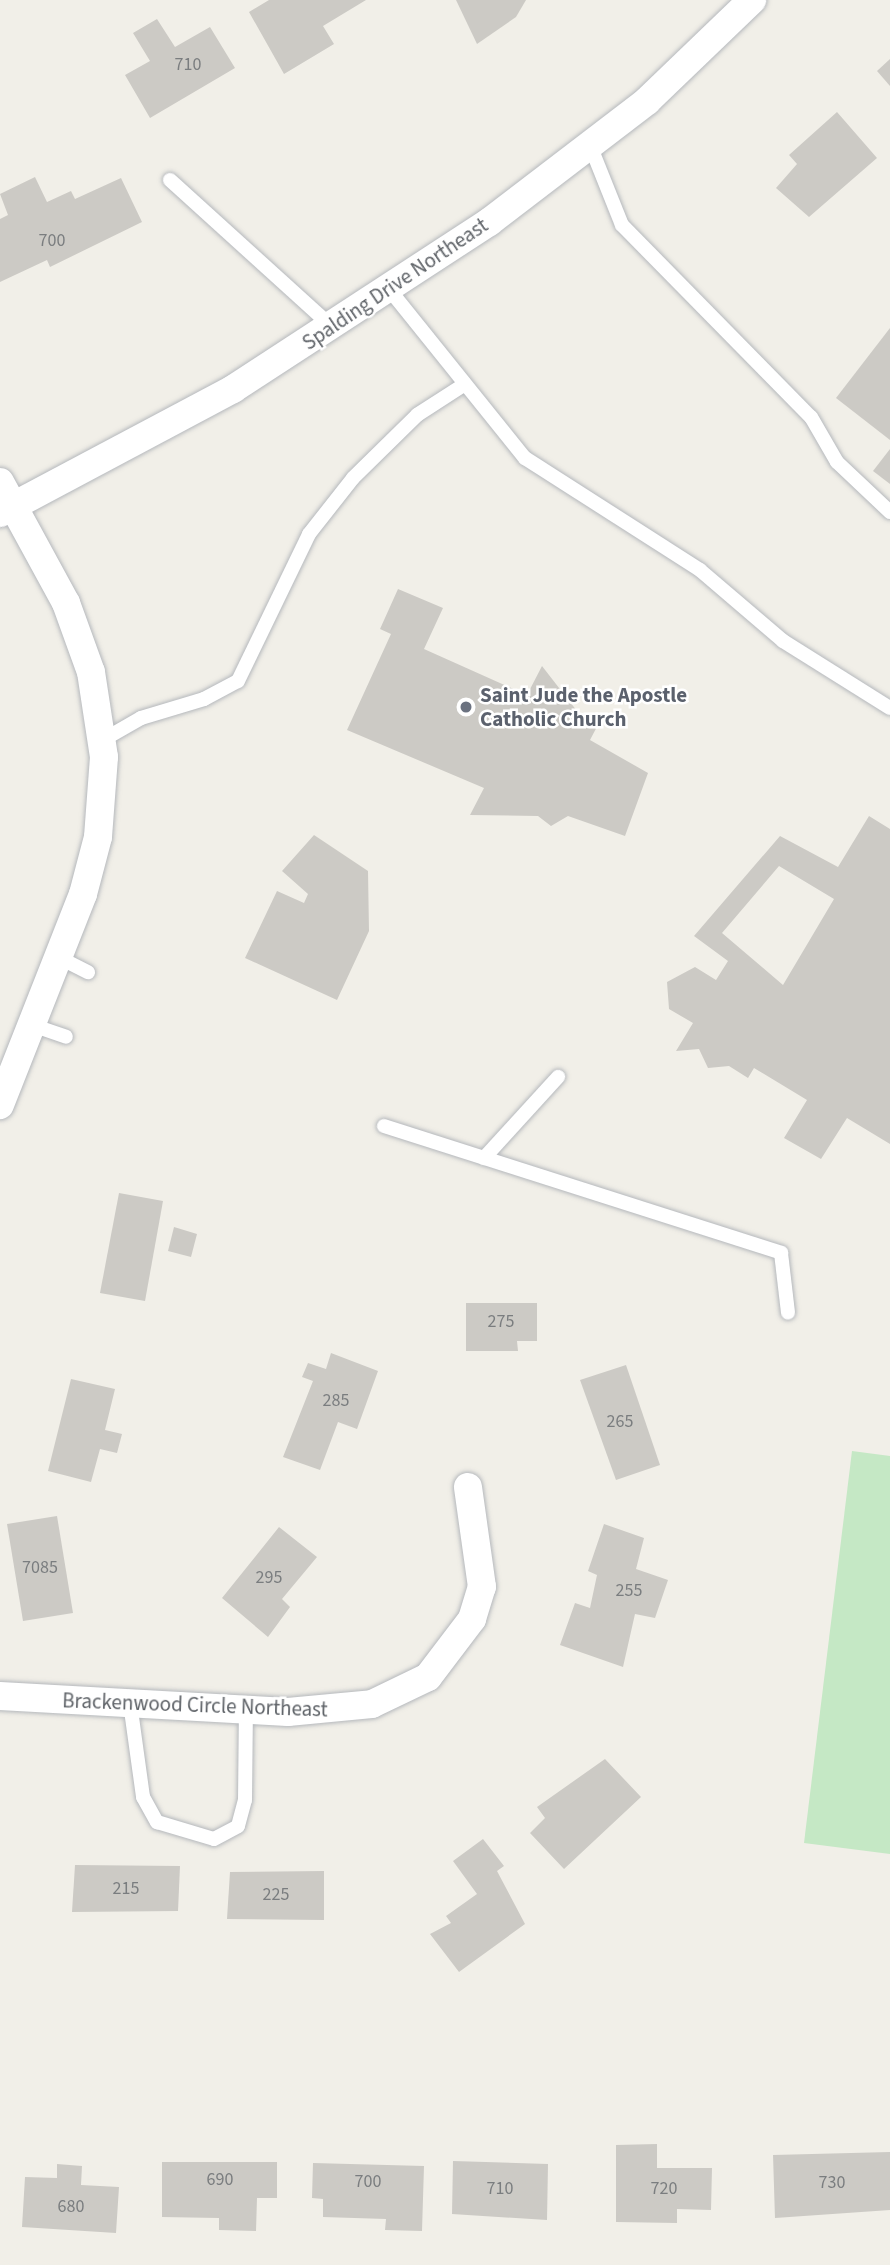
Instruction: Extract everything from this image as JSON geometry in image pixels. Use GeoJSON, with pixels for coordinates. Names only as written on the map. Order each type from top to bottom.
{"type":"FeatureCollection","features":[{"type":"Feature","properties":{"kind":"street","name":"Spalding Drive Northeast"},"geometry":{"type":"LineString","coordinates":[[4,500],[233,389],[333,328],[648,101],[752,0]]}},
{"type":"Feature","properties":{"kind":"street"},"geometry":{"type":"LineString","coordinates":[[0,1105],[28,1023],[83,894],[98,836],[101,741],[91,672],[66,603],[4,500]]}},
{"type":"Feature","properties":{"kind":"street","name":"Brackenwood Circle Northeast"},"geometry":{"type":"LineString","coordinates":[[0,1696],[246,1709],[339,1711],[372,1704],[428,1677],[453,1651],[482,1587],[468,1487]]}},
{"type":"Feature","properties":{"kind":"lane"},"geometry":{"type":"LineString","coordinates":[[590,145],[622,225],[811,416],[837,462],[890,512]]}},
{"type":"Feature","properties":{"kind":"lane"},"geometry":{"type":"LineString","coordinates":[[170,180],[333,328]]}},
{"type":"Feature","properties":{"kind":"lane"},"geometry":{"type":"LineString","coordinates":[[389,289],[525,458],[699,570],[783,641],[890,708]]}},
{"type":"Feature","properties":{"kind":"lane"},"geometry":{"type":"LineString","coordinates":[[101,741],[141,718],[204,699],[238,681],[309,534],[353,478],[417,415],[465,384]]}},
{"type":"Feature","properties":{"kind":"lane"},"geometry":{"type":"LineString","coordinates":[[56,956],[88,972]]}},
{"type":"Feature","properties":{"kind":"lane"},"geometry":{"type":"LineString","coordinates":[[28,1023],[66,1037]]}},
{"type":"Feature","properties":{"kind":"lane"},"geometry":{"type":"LineString","coordinates":[[484,1158],[558,1077]]}},
{"type":"Feature","properties":{"kind":"lane"},"geometry":{"type":"LineString","coordinates":[[384,1126],[781,1253],[788,1313]]}},
{"type":"Feature","properties":{"kind":"lane"},"geometry":{"type":"LineString","coordinates":[[130,1703],[143,1797],[157,1822],[214,1839],[238,1826],[245,1800],[246,1709]]}},
{"type":"Feature","properties":{"kind":"green space"},"geometry":{"type":"Polygon","coordinates":[[[852,1451],[890,1456],[890,1854],[804,1843],[852,1451]]]}},
{"type":"Feature","properties":{"kind":"building"},"geometry":{"type":"Polygon","coordinates":[[[269,0],[366,0],[323,26],[334,44],[284,74],[249,12],[269,0]]]}},
{"type":"Feature","properties":{"kind":"building"},"geometry":{"type":"Polygon","coordinates":[[[456,0],[526,0],[516,17],[477,44],[456,0]]]}},
{"type":"Feature","properties":{"kind":"building"},"geometry":{"type":"Polygon","coordinates":[[[157,19],[175,47],[210,27],[235,68],[150,118],[125,75],[150,61],[133,33],[157,19]]]}},
{"type":"Feature","properties":{"kind":"building"},"geometry":{"type":"Polygon","coordinates":[[[890,59],[890,86],[877,71],[890,59]]]}},
{"type":"Feature","properties":{"kind":"building"},"geometry":{"type":"Polygon","coordinates":[[[837,112],[877,158],[809,217],[776,188],[797,164],[789,155],[837,112]]]}},
{"type":"Feature","properties":{"kind":"building"},"geometry":{"type":"Polygon","coordinates":[[[35,177],[47,202],[71,191],[75,199],[121,178],[142,222],[50,267],[47,260],[0,282],[0,219],[8,215],[0,194],[35,177]]]}},
{"type":"Feature","properties":{"kind":"building"},"geometry":{"type":"Polygon","coordinates":[[[890,328],[890,440],[836,398],[890,328]]]}},
{"type":"Feature","properties":{"kind":"building"},"geometry":{"type":"Polygon","coordinates":[[[890,449],[890,484],[873,471],[890,449]]]}},
{"type":"Feature","properties":{"kind":"building","name":"Saint Jude the Apostle Catholic Church"},"geometry":{"type":"Polygon","coordinates":[[[398,589],[443,608],[424,649],[527,695],[542,666],[584,720],[600,721],[590,740],[648,773],[625,836],[568,816],[551,826],[538,816],[470,815],[484,788],[347,730],[391,634],[380,629],[398,589]]]}},
{"type":"Feature","properties":{"kind":"building"},"geometry":{"type":"Polygon","coordinates":[[[869,816],[890,829],[890,1144],[847,1118],[821,1159],[784,1138],[807,1100],[754,1068],[748,1078],[729,1066],[708,1068],[699,1049],[676,1051],[693,1023],[669,1009],[667,982],[695,967],[716,980],[728,961],[694,936],[780,836],[838,867],[869,816]],[[779,866],[722,933],[783,985],[834,899],[779,866]]]}},
{"type":"Feature","properties":{"kind":"building"},"geometry":{"type":"Polygon","coordinates":[[[314,835],[368,871],[369,931],[337,1000],[245,958],[277,891],[304,903],[308,894],[282,871],[314,835]]]}},
{"type":"Feature","properties":{"kind":"building"},"geometry":{"type":"Polygon","coordinates":[[[119,1193],[163,1201],[145,1301],[100,1293],[119,1193]]]}},
{"type":"Feature","properties":{"kind":"building"},"geometry":{"type":"Polygon","coordinates":[[[174,1227],[197,1234],[191,1257],[168,1251],[174,1227]]]}},
{"type":"Feature","properties":{"kind":"building"},"geometry":{"type":"Polygon","coordinates":[[[466,1303],[537,1303],[537,1341],[517,1341],[518,1351],[466,1351],[466,1303]]]}},
{"type":"Feature","properties":{"kind":"building"},"geometry":{"type":"Polygon","coordinates":[[[331,1353],[378,1371],[357,1429],[338,1422],[320,1470],[283,1457],[313,1381],[302,1377],[308,1363],[326,1369],[331,1353]]]}},
{"type":"Feature","properties":{"kind":"building"},"geometry":{"type":"Polygon","coordinates":[[[626,1365],[660,1465],[616,1480],[580,1380],[626,1365]]]}},
{"type":"Feature","properties":{"kind":"building"},"geometry":{"type":"Polygon","coordinates":[[[71,1379],[115,1389],[105,1430],[122,1434],[117,1453],[100,1449],[91,1482],[48,1471],[71,1379]]]}},
{"type":"Feature","properties":{"kind":"building"},"geometry":{"type":"Polygon","coordinates":[[[57,1516],[73,1613],[23,1621],[7,1524],[57,1516]]]}},
{"type":"Feature","properties":{"kind":"building"},"geometry":{"type":"Polygon","coordinates":[[[604,1524],[644,1538],[636,1569],[668,1580],[655,1618],[635,1614],[623,1667],[560,1645],[575,1603],[590,1608],[597,1575],[588,1571],[604,1524]]]}},
{"type":"Feature","properties":{"kind":"building"},"geometry":{"type":"Polygon","coordinates":[[[279,1527],[317,1557],[282,1599],[290,1607],[268,1637],[222,1598],[279,1527]]]}},
{"type":"Feature","properties":{"kind":"building"},"geometry":{"type":"Polygon","coordinates":[[[605,1759],[641,1797],[564,1869],[530,1833],[545,1818],[537,1807],[605,1759]]]}},
{"type":"Feature","properties":{"kind":"building"},"geometry":{"type":"Polygon","coordinates":[[[483,1839],[504,1866],[497,1871],[525,1924],[459,1972],[430,1934],[451,1923],[446,1916],[477,1894],[453,1861],[483,1839]]]}},
{"type":"Feature","properties":{"kind":"building"},"geometry":{"type":"Polygon","coordinates":[[[75,1865],[180,1866],[178,1911],[72,1912],[75,1865]]]}},
{"type":"Feature","properties":{"kind":"building"},"geometry":{"type":"Polygon","coordinates":[[[324,1871],[324,1920],[227,1919],[230,1872],[324,1871]]]}},
{"type":"Feature","properties":{"kind":"building"},"geometry":{"type":"Polygon","coordinates":[[[657,2144],[657,2168],[712,2168],[711,2210],[677,2209],[677,2223],[616,2222],[616,2145],[657,2144]]]}},
{"type":"Feature","properties":{"kind":"building"},"geometry":{"type":"Polygon","coordinates":[[[890,2152],[890,2210],[775,2218],[773,2155],[890,2152]]]}},
{"type":"Feature","properties":{"kind":"building"},"geometry":{"type":"Polygon","coordinates":[[[453,2161],[548,2164],[547,2220],[452,2214],[453,2161]]]}},
{"type":"Feature","properties":{"kind":"building"},"geometry":{"type":"Polygon","coordinates":[[[162,2162],[277,2162],[277,2198],[257,2198],[256,2231],[219,2230],[219,2218],[162,2217],[162,2162]]]}},
{"type":"Feature","properties":{"kind":"building"},"geometry":{"type":"Polygon","coordinates":[[[313,2163],[424,2166],[422,2231],[385,2230],[386,2219],[323,2217],[323,2199],[312,2198],[313,2163]]]}},
{"type":"Feature","properties":{"kind":"building"},"geometry":{"type":"Polygon","coordinates":[[[57,2164],[82,2166],[81,2185],[119,2187],[116,2233],[22,2227],[25,2177],[57,2178],[57,2164]]]}},
{"type":"Feature","properties":{"kind":"place","name":"Saint Jude the Apostle Catholic Church"},"geometry":{"type":"Point","coordinates":[466,707]}}]}
